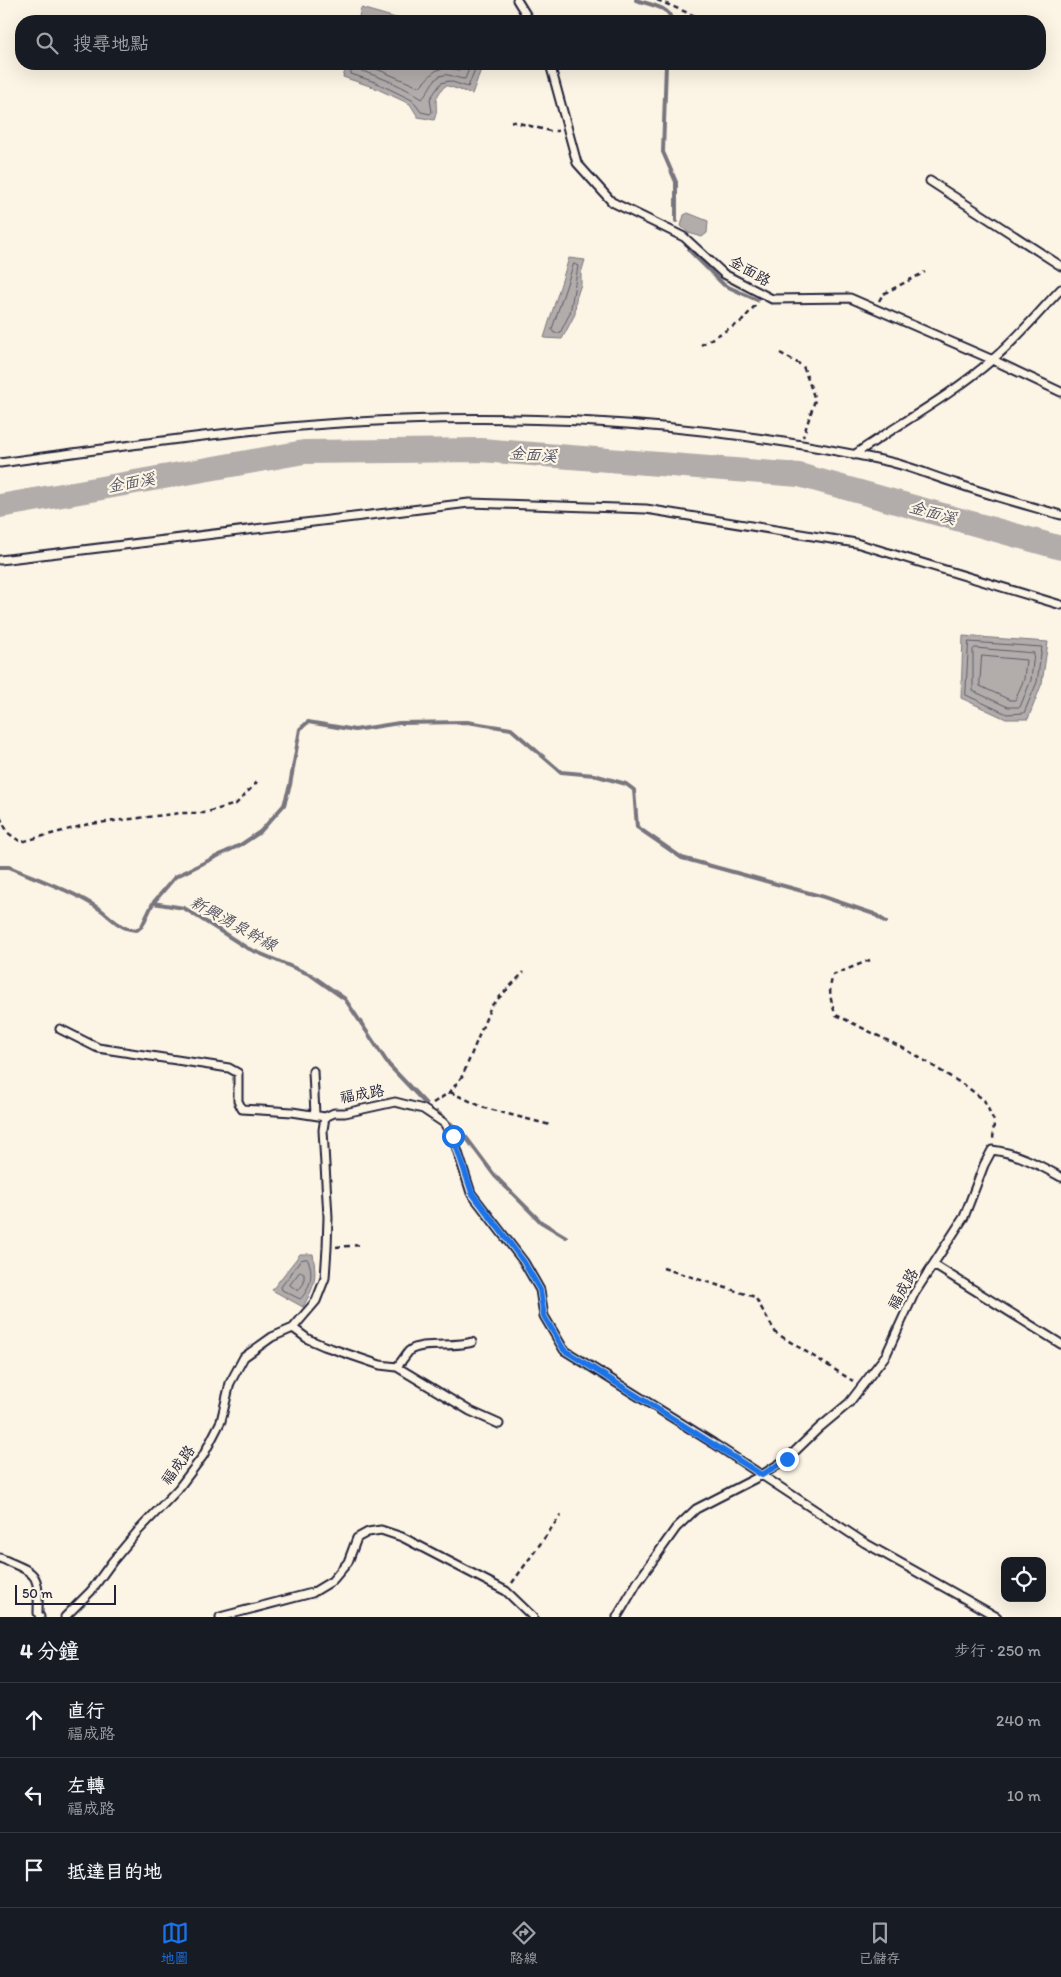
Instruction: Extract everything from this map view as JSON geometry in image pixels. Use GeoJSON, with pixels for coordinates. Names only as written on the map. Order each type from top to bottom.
{"type":"FeatureCollection","features":[{"type":"Feature","properties":{"kind":"lane"},"geometry":{"type":"LineString","coordinates":[[517,0],[526,15]]}},
{"type":"Feature","properties":{"kind":"lane","name":"金面路"},"geometry":{"type":"LineString","coordinates":[[552,70],[577,163],[612,202],[684,237],[724,274],[772,299],[850,298],[993,360],[1061,392]]}},
{"type":"Feature","properties":{"kind":"lane"},"geometry":{"type":"LineString","coordinates":[[930,181],[1061,266]]}},
{"type":"Feature","properties":{"kind":"lane"},"geometry":{"type":"LineString","coordinates":[[854,455],[883,435],[939,402],[993,360],[1061,289]]}},
{"type":"Feature","properties":{"kind":"lane"},"geometry":{"type":"LineString","coordinates":[[0,463],[242,431],[401,420],[509,418],[633,424],[801,445],[888,462],[986,494],[1061,515]]}},
{"type":"Feature","properties":{"kind":"lane"},"geometry":{"type":"LineString","coordinates":[[0,560],[469,503],[646,509],[856,543],[1061,605]]}},
{"type":"Feature","properties":{"kind":"lane"},"geometry":{"type":"LineString","coordinates":[[60,1029],[98,1048],[229,1068],[238,1073],[238,1101],[242,1109],[292,1112],[325,1117]]}},
{"type":"Feature","properties":{"kind":"lane"},"geometry":{"type":"LineString","coordinates":[[313,1071],[315,1116]]}},
{"type":"Feature","properties":{"kind":"lane","name":"福成路"},"geometry":{"type":"LineString","coordinates":[[65,1617],[91,1590],[138,1531],[178,1489],[203,1456],[221,1421],[230,1383],[244,1357],[272,1337],[293,1328],[316,1301],[325,1278],[327,1248],[328,1217],[323,1130],[325,1117],[334,1113],[344,1113],[395,1102],[423,1109],[444,1123],[453,1136],[472,1193],[524,1262],[540,1290],[544,1316],[564,1350],[762,1475],[865,1543],[997,1617]]}},
{"type":"Feature","properties":{"kind":"lane"},"geometry":{"type":"LineString","coordinates":[[992,1150],[1005,1151],[1026,1158],[1061,1177]]}},
{"type":"Feature","properties":{"kind":"lane","name":"福成路"},"geometry":{"type":"LineString","coordinates":[[617,1617],[637,1583],[676,1528],[696,1509],[762,1475],[787,1459],[819,1428],[849,1403],[886,1355],[914,1294],[964,1217],[984,1165],[992,1150]]}},
{"type":"Feature","properties":{"kind":"lane"},"geometry":{"type":"LineString","coordinates":[[934,1265],[1061,1344]]}},
{"type":"Feature","properties":{"kind":"lane"},"geometry":{"type":"LineString","coordinates":[[293,1328],[308,1339],[324,1346],[380,1365],[397,1367],[470,1412],[499,1424]]}},
{"type":"Feature","properties":{"kind":"lane"},"geometry":{"type":"LineString","coordinates":[[397,1367],[410,1350],[431,1345],[472,1342]]}},
{"type":"Feature","properties":{"kind":"lane"},"geometry":{"type":"LineString","coordinates":[[220,1617],[312,1593],[332,1581],[348,1562],[357,1538],[368,1532],[380,1530],[402,1537],[506,1591],[534,1617]]}},
{"type":"Feature","properties":{"kind":"lane"},"geometry":{"type":"LineString","coordinates":[[0,1558],[28,1569],[35,1575],[39,1587],[38,1613],[40,1617]]}},
{"type":"Feature","properties":{"kind":"path"},"geometry":{"type":"LineString","coordinates":[[657,0],[693,15]]}},
{"type":"Feature","properties":{"kind":"path"},"geometry":{"type":"LineString","coordinates":[[512,121],[550,132],[567,130]]}},
{"type":"Feature","properties":{"kind":"path"},"geometry":{"type":"LineString","coordinates":[[875,309],[883,294],[926,272]]}},
{"type":"Feature","properties":{"kind":"path"},"geometry":{"type":"LineString","coordinates":[[701,345],[742,321],[764,294]]}},
{"type":"Feature","properties":{"kind":"path"},"geometry":{"type":"LineString","coordinates":[[780,353],[803,366],[814,400],[801,445]]}},
{"type":"Feature","properties":{"kind":"path"},"geometry":{"type":"LineString","coordinates":[[0,817],[8,833],[21,842],[90,824],[181,813],[204,813],[236,804],[257,782]]}},
{"type":"Feature","properties":{"kind":"path"},"geometry":{"type":"LineString","coordinates":[[870,960],[833,975],[829,988],[830,1000],[836,1015],[907,1050],[967,1087],[984,1100],[994,1121],[992,1150]]}},
{"type":"Feature","properties":{"kind":"path"},"geometry":{"type":"LineString","coordinates":[[423,1109],[450,1092],[463,1075],[491,1006],[524,972]]}},
{"type":"Feature","properties":{"kind":"path"},"geometry":{"type":"LineString","coordinates":[[450,1092],[485,1108],[550,1125]]}},
{"type":"Feature","properties":{"kind":"path"},"geometry":{"type":"LineString","coordinates":[[327,1248],[361,1245]]}},
{"type":"Feature","properties":{"kind":"path"},"geometry":{"type":"LineString","coordinates":[[663,1268],[755,1298],[776,1332],[862,1386]]}},
{"type":"Feature","properties":{"kind":"path"},"geometry":{"type":"LineString","coordinates":[[506,1591],[560,1515]]}},
{"type":"Feature","properties":{"kind":"water"},"geometry":{"type":"Polygon","coordinates":[[[361,8],[385,15],[359,15],[361,8]]]}},
{"type":"Feature","properties":{"kind":"water"},"geometry":{"type":"Polygon","coordinates":[[[345,70],[481,70],[472,94],[445,86],[436,100],[434,120],[418,117],[410,104],[373,87],[343,77],[345,70]]]}},
{"type":"Feature","properties":{"kind":"water"},"geometry":{"type":"Polygon","coordinates":[[[688,213],[708,221],[707,233],[702,237],[689,233],[681,226],[684,215],[688,213]]]}},
{"type":"Feature","properties":{"kind":"water"},"geometry":{"type":"Polygon","coordinates":[[[569,258],[585,260],[576,299],[575,314],[562,339],[544,338],[569,258]]]}},
{"type":"Feature","properties":{"kind":"water"},"geometry":{"type":"Polygon","coordinates":[[[963,636],[1048,642],[1042,683],[1028,719],[1006,719],[961,698],[963,636]]]}},
{"type":"Feature","properties":{"kind":"water"},"geometry":{"type":"Polygon","coordinates":[[[300,1254],[313,1254],[315,1270],[314,1282],[303,1307],[272,1290],[300,1254]]]}},
{"type":"Feature","properties":{"kind":"waterway"},"geometry":{"type":"LineString","coordinates":[[636,0],[663,9],[670,15]]}},
{"type":"Feature","properties":{"kind":"waterway"},"geometry":{"type":"LineString","coordinates":[[666,70],[663,152],[676,182],[676,221]]}},
{"type":"Feature","properties":{"kind":"waterway"},"geometry":{"type":"LineString","coordinates":[[689,250],[724,285],[757,300]]}},
{"type":"Feature","properties":{"kind":"waterway","name":"金面溪"},"geometry":{"type":"LineString","coordinates":[[0,506],[304,452],[481,450],[799,475],[1061,548]]}},
{"type":"Feature","properties":{"kind":"waterway"},"geometry":{"type":"LineString","coordinates":[[153,903],[175,877],[242,844],[260,832],[284,805],[290,785],[300,729],[308,722],[355,730],[399,723],[467,722],[511,729],[561,772],[594,775],[626,784],[634,790],[637,827],[682,858],[824,897],[874,914],[886,922]]}},
{"type":"Feature","properties":{"kind":"waterway","name":"新興湧泉幹線"},"geometry":{"type":"LineString","coordinates":[[0,867],[9,867],[68,891],[131,930],[137,930],[142,926],[153,903],[184,908],[247,948],[311,975],[345,999],[389,1065],[426,1104]]}},
{"type":"Feature","properties":{"kind":"waterway","name":"新興湧泉幹線"},"geometry":{"type":"LineString","coordinates":[[437,1112],[465,1136],[495,1176],[541,1222],[566,1237]]}},
{"type":"Feature","properties":{"kind":"route"},"geometry":{"type":"LineString","coordinates":[[453,1136],[472,1193],[524,1262],[540,1290],[544,1316],[564,1350],[762,1475],[787,1459]]}}]}
